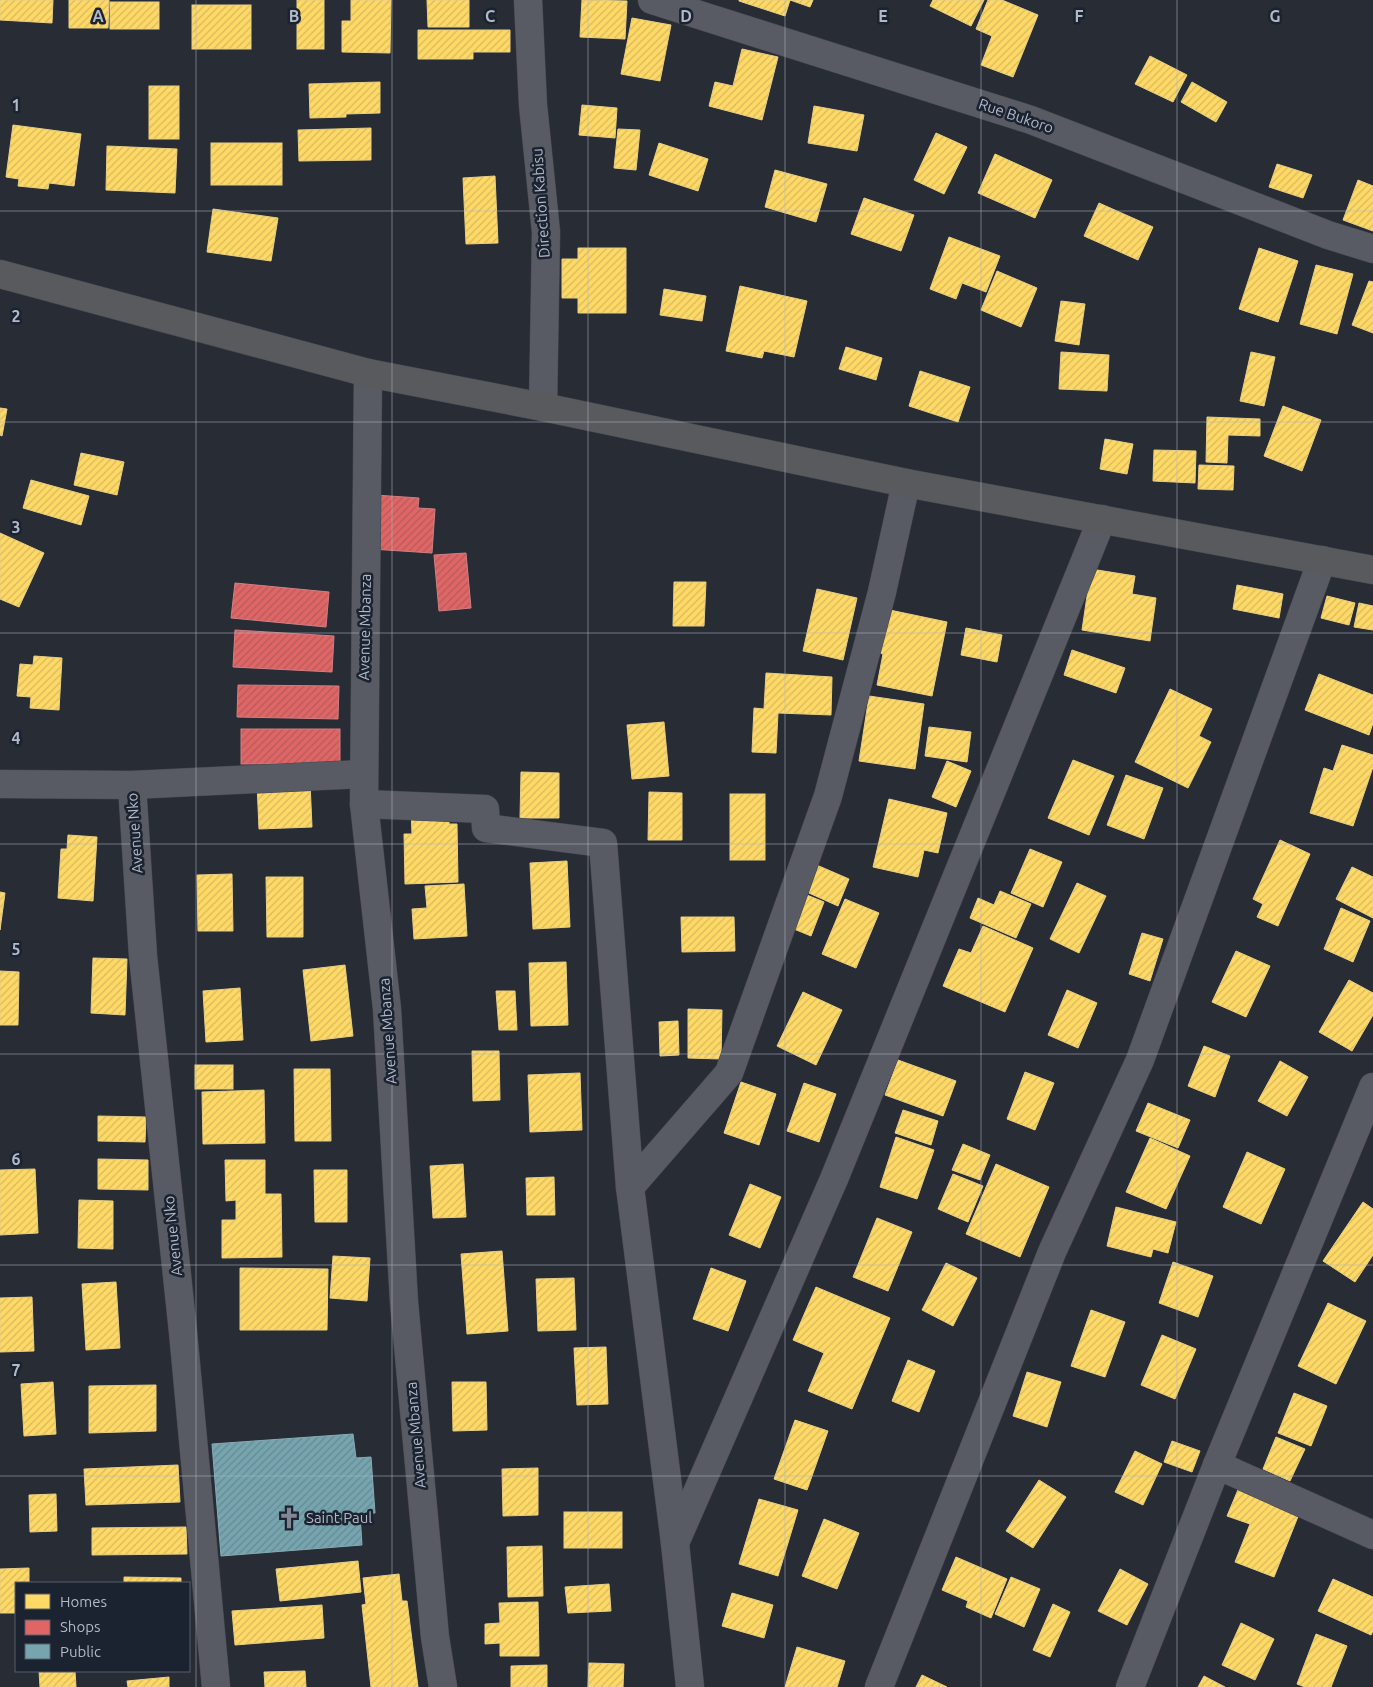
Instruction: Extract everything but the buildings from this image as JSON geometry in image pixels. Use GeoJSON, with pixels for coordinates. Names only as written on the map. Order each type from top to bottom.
{"type":"FeatureCollection","features":[{"type":"Feature","properties":{"kind":"highway"},"geometry":{"type":"LineString","coordinates":[[0,274],[368,373],[543,407],[906,483],[1373,570]]}},
{"type":"Feature","properties":{"kind":"street","name":"Direction Kabisu"},"geometry":{"type":"LineString","coordinates":[[528,0],[533,105],[546,232],[543,407]]}},
{"type":"Feature","properties":{"kind":"street","name":"Rue Bukoro"},"geometry":{"type":"LineString","coordinates":[[652,0],[1031,120],[1328,235],[1373,249]]}},
{"type":"Feature","properties":{"kind":"street","name":"Avenue Mbanza"},"geometry":{"type":"LineString","coordinates":[[368,373],[364,804],[388,1009],[404,1302],[435,1637],[444,1687]]}},
{"type":"Feature","properties":{"kind":"street"},"geometry":{"type":"LineString","coordinates":[[630,1187],[729,1073],[828,796],[882,592],[906,483]]}},
{"type":"Feature","properties":{"kind":"street"},"geometry":{"type":"LineString","coordinates":[[675,1543],[834,1179],[1102,519]]}},
{"type":"Feature","properties":{"kind":"street"},"geometry":{"type":"LineString","coordinates":[[879,1687],[1052,1252],[1140,1060],[1322,560]]}},
{"type":"Feature","properties":{"kind":"street"},"geometry":{"type":"LineString","coordinates":[[0,784],[132,785],[364,774]]}},
{"type":"Feature","properties":{"kind":"street","name":"Avenue Nko"},"geometry":{"type":"LineString","coordinates":[[132,785],[143,956],[183,1332],[216,1687]]}},
{"type":"Feature","properties":{"kind":"street"},"geometry":{"type":"LineString","coordinates":[[364,804],[485,809],[486,828],[603,843],[630,1187],[675,1543],[690,1687]]}},
{"type":"Feature","properties":{"kind":"street"},"geometry":{"type":"LineString","coordinates":[[1130,1687],[1217,1465],[1373,1086]]}},
{"type":"Feature","properties":{"kind":"street"},"geometry":{"type":"LineString","coordinates":[[1217,1465],[1373,1535]]}},
{"type":"Feature","properties":{"kind":"place","name":"Saint Paul"},"geometry":{"type":"Point","coordinates":[289,1518]}}]}
